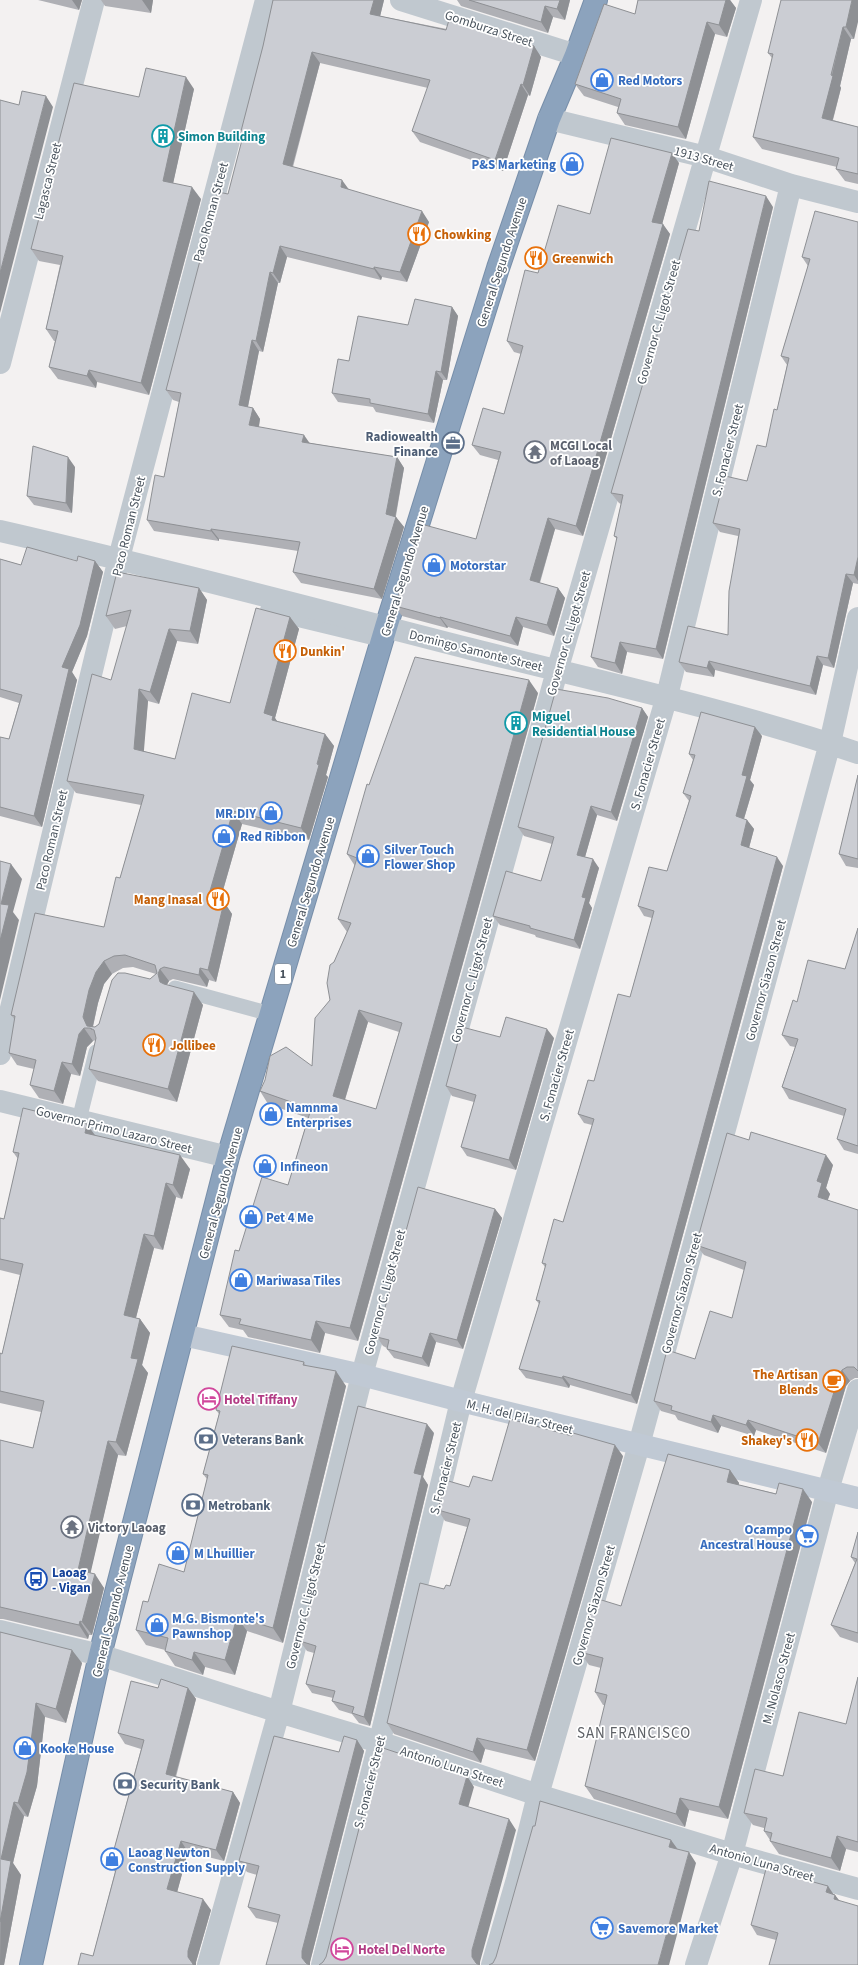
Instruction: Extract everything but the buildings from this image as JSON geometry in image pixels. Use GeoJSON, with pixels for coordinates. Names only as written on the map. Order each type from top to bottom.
{"type":"FeatureCollection","features":[{"type":"Feature","properties":{"kind":"highway","name":"General Segundo Avenue"},"geometry":{"type":"LineString","coordinates":[[31,1965],[100,1655],[228,1157],[384,634],[498,268],[549,119],[576,55],[596,0]]}},
{"type":"Feature","properties":{"kind":"street","name":"Lagasca Street"},"geometry":{"type":"LineString","coordinates":[[0,363],[94,0]]}},
{"type":"Feature","properties":{"kind":"street","name":"Paco Roman Street"},"geometry":{"type":"LineString","coordinates":[[0,1054],[119,558],[266,0]]}},
{"type":"Feature","properties":{"kind":"street","name":"Gomburza Street"},"geometry":{"type":"LineString","coordinates":[[401,0],[576,55]]}},
{"type":"Feature","properties":{"kind":"street","name":"Governor C. Ligot Street"},"geometry":{"type":"LineString","coordinates":[[208,1965],[279,1712],[362,1375],[557,671],[751,0]]}},
{"type":"Feature","properties":{"kind":"street","name":"1913 Street"},"geometry":{"type":"LineString","coordinates":[[549,119],[706,157],[791,185],[858,202]]}},
{"type":"Feature","properties":{"kind":"street","name":"S. Fonacier Street"},"geometry":{"type":"LineString","coordinates":[[322,1965],[379,1742],[461,1401],[667,696],[791,185]]}},
{"type":"Feature","properties":{"kind":"street","name":"Domingo Samonte Street"},"geometry":{"type":"LineString","coordinates":[[0,531],[119,558],[270,598],[384,634],[667,696],[858,752]]}},
{"type":"Feature","properties":{"kind":"street","name":"Governor Siazon Street"},"geometry":{"type":"LineString","coordinates":[[492,1965],[517,1879],[538,1795],[639,1445],[830,743],[858,618]]}},
{"type":"Feature","properties":{"kind":"street","name":"Governor Primo Lazaro Street"},"geometry":{"type":"LineString","coordinates":[[0,1101],[228,1157]]}},
{"type":"Feature","properties":{"kind":"street","name":"M. H. del Pilar Street"},"geometry":{"type":"LineString","coordinates":[[182,1335],[362,1375],[461,1401],[858,1498]]}},
{"type":"Feature","properties":{"kind":"street","name":"M. Nolasco Street"},"geometry":{"type":"LineString","coordinates":[[696,1965],[732,1854],[828,1490],[858,1390]]}},
{"type":"Feature","properties":{"kind":"street","name":"Antonio Luna Street"},"geometry":{"type":"LineString","coordinates":[[0,1631],[100,1655],[379,1742],[538,1795],[732,1854],[858,1889]]}},
{"type":"Feature","properties":{"kind":"lane"},"geometry":{"type":"LineString","coordinates":[[175,988],[271,1014]]}},
{"type":"Feature","properties":{"kind":"lane"},"geometry":{"type":"LineString","coordinates":[[79,1120],[96,1049]]}},
{"type":"Feature","properties":{"kind":"place","name":"Red Motors"},"geometry":{"type":"Point","coordinates":[602,80]}},
{"type":"Feature","properties":{"kind":"place","name":"Simon Building"},"geometry":{"type":"Point","coordinates":[163,136]}},
{"type":"Feature","properties":{"kind":"place","name":"P&S Marketing"},"geometry":{"type":"Point","coordinates":[572,164]}},
{"type":"Feature","properties":{"kind":"place","name":"Chowking"},"geometry":{"type":"Point","coordinates":[419,234]}},
{"type":"Feature","properties":{"kind":"place","name":"Greenwich"},"geometry":{"type":"Point","coordinates":[536,258]}},
{"type":"Feature","properties":{"kind":"place","name":"Radiowealth Finance"},"geometry":{"type":"Point","coordinates":[453,443]}},
{"type":"Feature","properties":{"kind":"place","name":"MCGI Local of Laoag"},"geometry":{"type":"Point","coordinates":[535,452]}},
{"type":"Feature","properties":{"kind":"place","name":"Motorstar"},"geometry":{"type":"Point","coordinates":[434,565]}},
{"type":"Feature","properties":{"kind":"place","name":"Dunkin'"},"geometry":{"type":"Point","coordinates":[285,651]}},
{"type":"Feature","properties":{"kind":"place","name":"Miguel Residential House"},"geometry":{"type":"Point","coordinates":[516,723]}},
{"type":"Feature","properties":{"kind":"place","name":"MR.DIY"},"geometry":{"type":"Point","coordinates":[271,813]}},
{"type":"Feature","properties":{"kind":"place","name":"Red Ribbon"},"geometry":{"type":"Point","coordinates":[224,836]}},
{"type":"Feature","properties":{"kind":"place","name":"Silver Touch Flower Shop"},"geometry":{"type":"Point","coordinates":[368,856]}},
{"type":"Feature","properties":{"kind":"place","name":"Mang Inasal"},"geometry":{"type":"Point","coordinates":[218,899]}},
{"type":"Feature","properties":{"kind":"place","name":"Jollibee"},"geometry":{"type":"Point","coordinates":[154,1045]}},
{"type":"Feature","properties":{"kind":"place","name":"Namnma Enterprises"},"geometry":{"type":"Point","coordinates":[271,1114]}},
{"type":"Feature","properties":{"kind":"place","name":"Infineon"},"geometry":{"type":"Point","coordinates":[265,1166]}},
{"type":"Feature","properties":{"kind":"place","name":"Pet 4 Me"},"geometry":{"type":"Point","coordinates":[251,1217]}},
{"type":"Feature","properties":{"kind":"place","name":"Mariwasa Tiles"},"geometry":{"type":"Point","coordinates":[241,1280]}},
{"type":"Feature","properties":{"kind":"place","name":"The Artisan Blends"},"geometry":{"type":"Point","coordinates":[834,1381]}},
{"type":"Feature","properties":{"kind":"place","name":"Hotel Tiffany"},"geometry":{"type":"Point","coordinates":[209,1399]}},
{"type":"Feature","properties":{"kind":"place","name":"Veterans Bank"},"geometry":{"type":"Point","coordinates":[206,1439]}},
{"type":"Feature","properties":{"kind":"place","name":"Shakey's"},"geometry":{"type":"Point","coordinates":[807,1440]}},
{"type":"Feature","properties":{"kind":"place","name":"Metrobank"},"geometry":{"type":"Point","coordinates":[193,1505]}},
{"type":"Feature","properties":{"kind":"place","name":"Victory Laoag"},"geometry":{"type":"Point","coordinates":[72,1527]}},
{"type":"Feature","properties":{"kind":"place","name":"Ocampo Ancestral House"},"geometry":{"type":"Point","coordinates":[807,1536]}},
{"type":"Feature","properties":{"kind":"place","name":"M Lhuillier"},"geometry":{"type":"Point","coordinates":[178,1553]}},
{"type":"Feature","properties":{"kind":"place","name":"Laoag - Vigan"},"geometry":{"type":"Point","coordinates":[36,1579]}},
{"type":"Feature","properties":{"kind":"place","name":"M.G. Bismonte's Pawnshop"},"geometry":{"type":"Point","coordinates":[157,1625]}},
{"type":"Feature","properties":{"kind":"place","name":"Kooke House"},"geometry":{"type":"Point","coordinates":[25,1748]}},
{"type":"Feature","properties":{"kind":"place","name":"Security Bank"},"geometry":{"type":"Point","coordinates":[125,1784]}},
{"type":"Feature","properties":{"kind":"place","name":"Laoag Newton Construction Supply"},"geometry":{"type":"Point","coordinates":[112,1859]}},
{"type":"Feature","properties":{"kind":"place","name":"Savemore Market"},"geometry":{"type":"Point","coordinates":[602,1928]}},
{"type":"Feature","properties":{"kind":"place","name":"Hotel Del Norte"},"geometry":{"type":"Point","coordinates":[342,1949]}},
{"type":"Feature","properties":{"kind":"district","name":"SAN FRANCISCO"},"geometry":{"type":"Point","coordinates":[634,1733]}}]}
